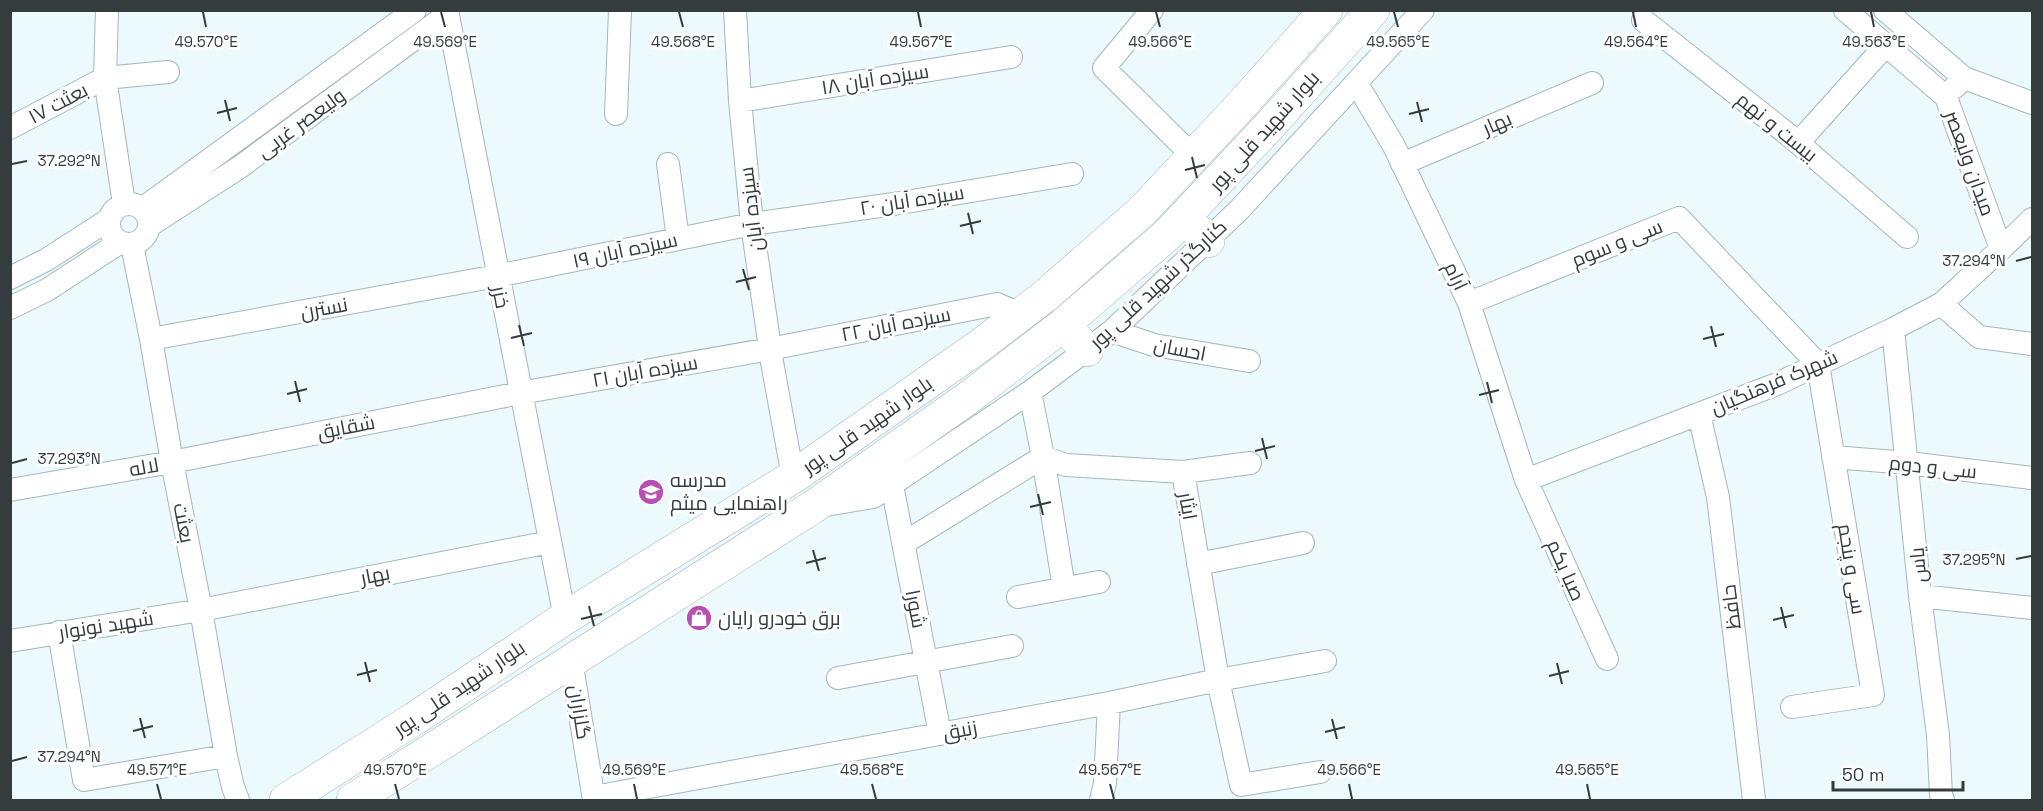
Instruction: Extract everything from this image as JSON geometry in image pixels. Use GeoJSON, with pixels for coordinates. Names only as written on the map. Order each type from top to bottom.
{"type":"FeatureCollection","features":[{"type":"Feature","properties":{"kind":"highway","name":"بلوار شهید قلی پور"},"geometry":{"type":"LineString","coordinates":[[286,801],[565,618],[793,477],[982,344],[1045,296],[1143,210],[1326,10]]}},
{"type":"Feature","properties":{"kind":"highway","name":"بلوار شهید قلی پور"},"geometry":{"type":"LineString","coordinates":[[353,801],[813,507],[968,398],[1063,325],[1184,218],[1373,10]]}},
{"type":"Feature","properties":{"kind":"highway"},"geometry":{"type":"LineString","coordinates":[[1184,218],[1208,241]]}},
{"type":"Feature","properties":{"kind":"highway"},"geometry":{"type":"LineString","coordinates":[[1063,325],[1100,341]]}},
{"type":"Feature","properties":{"kind":"street"},"geometry":{"type":"LineString","coordinates":[[10,308],[47,290],[125,244],[140,242],[146,235],[131,215],[105,78],[107,10]]}},
{"type":"Feature","properties":{"kind":"street","name":"ولیعصر غربی"},"geometry":{"type":"LineString","coordinates":[[131,215],[415,10]]}},
{"type":"Feature","properties":{"kind":"street"},"geometry":{"type":"LineString","coordinates":[[616,114],[620,10]]}},
{"type":"Feature","properties":{"kind":"street"},"geometry":{"type":"LineString","coordinates":[[718,10],[736,11]]}},
{"type":"Feature","properties":{"kind":"street","name":"کنارگذر شهید قلی پور"},"geometry":{"type":"LineString","coordinates":[[813,507],[873,497],[1029,392],[1100,341],[1208,241],[1357,84],[1423,10]]}},
{"type":"Feature","properties":{"kind":"street"},"geometry":{"type":"LineString","coordinates":[[1845,10],[1946,97]]}},
{"type":"Feature","properties":{"kind":"street"},"geometry":{"type":"LineString","coordinates":[[1885,10],[1964,78]]}},
{"type":"Feature","properties":{"kind":"street","name":"سیزده آبان"},"geometry":{"type":"LineString","coordinates":[[736,11],[740,101],[752,224],[770,349],[793,477]]}},
{"type":"Feature","properties":{"kind":"street","name":"ولیعصر غربی"},"geometry":{"type":"LineString","coordinates":[[131,215],[240,167],[447,12]]}},
{"type":"Feature","properties":{"kind":"street","name":"خزر"},"geometry":{"type":"LineString","coordinates":[[447,12],[565,618]]}},
{"type":"Feature","properties":{"kind":"street"},"geometry":{"type":"LineString","coordinates":[[1141,14],[1104,68],[1193,156]]}},
{"type":"Feature","properties":{"kind":"street","name":"بیست و نهم"},"geometry":{"type":"LineString","coordinates":[[1643,20],[1798,143],[1907,237]]}},
{"type":"Feature","properties":{"kind":"street"},"geometry":{"type":"LineString","coordinates":[[1798,143],[1886,45]]}},
{"type":"Feature","properties":{"kind":"street","name":"سیزده آبان ۱۸"},"geometry":{"type":"LineString","coordinates":[[740,101],[1011,57]]}},
{"type":"Feature","properties":{"kind":"street"},"geometry":{"type":"LineString","coordinates":[[105,78],[168,72]]}},
{"type":"Feature","properties":{"kind":"street","name":"بعثت ۱۷"},"geometry":{"type":"LineString","coordinates":[[10,128],[105,78]]}},
{"type":"Feature","properties":{"kind":"street","name":"میدان ولیعصر"},"geometry":{"type":"LineString","coordinates":[[2032,104],[1964,78],[1946,97],[2001,249],[2032,219]]}},
{"type":"Feature","properties":{"kind":"street","name":"بهار"},"geometry":{"type":"LineString","coordinates":[[1402,164],[1592,83]]}},
{"type":"Feature","properties":{"kind":"street","name":"آرام"},"geometry":{"type":"LineString","coordinates":[[1357,84],[1394,146],[1469,303],[1526,480]]}},
{"type":"Feature","properties":{"kind":"street"},"geometry":{"type":"LineString","coordinates":[[288,101],[304,121]]}},
{"type":"Feature","properties":{"kind":"street"},"geometry":{"type":"LineString","coordinates":[[668,164],[678,239]]}},
{"type":"Feature","properties":{"kind":"street","name":"سیزده آبان ۲۰"},"geometry":{"type":"LineString","coordinates":[[752,224],[894,204],[1072,174]]}},
{"type":"Feature","properties":{"kind":"street"},"geometry":{"type":"LineString","coordinates":[[10,278],[131,215]]}},
{"type":"Feature","properties":{"kind":"street","name":"بعثت"},"geometry":{"type":"LineString","coordinates":[[131,215],[109,229],[112,237],[125,244],[151,339],[226,756],[238,801]]}},
{"type":"Feature","properties":{"kind":"street","name":"سی و سوم"},"geometry":{"type":"LineString","coordinates":[[1469,303],[1679,218],[1818,364]]}},
{"type":"Feature","properties":{"kind":"street","name":"سیزده آبان ۱۹"},"geometry":{"type":"LineString","coordinates":[[497,276],[752,224]]}},
{"type":"Feature","properties":{"kind":"street","name":"شهرک فرهنگیان"},"geometry":{"type":"LineString","coordinates":[[1526,480],[1777,384],[1893,329],[1941,304],[2001,249]]}},
{"type":"Feature","properties":{"kind":"street","name":"نسترن"},"geometry":{"type":"LineString","coordinates":[[151,339],[497,276]]}},
{"type":"Feature","properties":{"kind":"street","name":"سیزده آبان ۲۲"},"geometry":{"type":"LineString","coordinates":[[770,349],[997,304],[1020,314]]}},
{"type":"Feature","properties":{"kind":"street"},"geometry":{"type":"LineString","coordinates":[[1941,304],[1979,337],[2032,344]]}},
{"type":"Feature","properties":{"kind":"street","name":"یاس"},"geometry":{"type":"LineString","coordinates":[[1893,329],[1920,596],[1938,735],[1943,801]]}},
{"type":"Feature","properties":{"kind":"street","name":"احسان"},"geometry":{"type":"LineString","coordinates":[[1100,341],[1154,345],[1249,361]]}},
{"type":"Feature","properties":{"kind":"street","name":"سیزده آبان ۲۱"},"geometry":{"type":"LineString","coordinates":[[520,393],[770,349]]}},
{"type":"Feature","properties":{"kind":"street","name":"سی و پنجم"},"geometry":{"type":"LineString","coordinates":[[1792,707],[1873,694],[1818,364]]}},
{"type":"Feature","properties":{"kind":"street"},"geometry":{"type":"LineString","coordinates":[[1029,392],[1043,457],[1064,588]]}},
{"type":"Feature","properties":{"kind":"street","name":"شقایق"},"geometry":{"type":"LineString","coordinates":[[172,462],[520,393]]}},
{"type":"Feature","properties":{"kind":"street","name":"حافظ"},"geometry":{"type":"LineString","coordinates":[[1700,414],[1718,497],[1754,801]]}},
{"type":"Feature","properties":{"kind":"street"},"geometry":{"type":"LineString","coordinates":[[904,543],[1043,457]]}},
{"type":"Feature","properties":{"kind":"street","name":"ایثار"},"geometry":{"type":"LineString","coordinates":[[1043,457],[1066,465],[1182,472],[1218,680],[1241,785],[1320,772]]}},
{"type":"Feature","properties":{"kind":"street","name":"سی و دوم"},"geometry":{"type":"LineString","coordinates":[[1833,457],[1908,463],[2032,478]]}},
{"type":"Feature","properties":{"kind":"street","name":"لاله"},"geometry":{"type":"LineString","coordinates":[[10,490],[172,462]]}},
{"type":"Feature","properties":{"kind":"street"},"geometry":{"type":"LineString","coordinates":[[1182,472],[1250,463]]}},
{"type":"Feature","properties":{"kind":"street","name":"صبا یکم"},"geometry":{"type":"LineString","coordinates":[[1526,480],[1607,659]]}},
{"type":"Feature","properties":{"kind":"street","name":"شورا"},"geometry":{"type":"LineString","coordinates":[[892,485],[940,734]]}},
{"type":"Feature","properties":{"kind":"street","name":"بهار"},"geometry":{"type":"LineString","coordinates":[[201,610],[550,542]]}},
{"type":"Feature","properties":{"kind":"street"},"geometry":{"type":"LineString","coordinates":[[1198,564],[1303,543]]}},
{"type":"Feature","properties":{"kind":"street"},"geometry":{"type":"LineString","coordinates":[[1018,597],[1099,582]]}},
{"type":"Feature","properties":{"kind":"street"},"geometry":{"type":"LineString","coordinates":[[1920,596],[2032,608]]}},
{"type":"Feature","properties":{"kind":"street","name":"شهید نونوار"},"geometry":{"type":"LineString","coordinates":[[10,641],[201,610]]}},
{"type":"Feature","properties":{"kind":"street"},"geometry":{"type":"LineString","coordinates":[[59,632],[84,780],[226,756]]}},
{"type":"Feature","properties":{"kind":"street"},"geometry":{"type":"LineString","coordinates":[[838,678],[1012,646]]}},
{"type":"Feature","properties":{"kind":"street","name":"گلزاران"},"geometry":{"type":"LineString","coordinates":[[571,660],[594,799]]}},
{"type":"Feature","properties":{"kind":"street","name":"زنبق"},"geometry":{"type":"LineString","coordinates":[[594,799],[1109,703],[1325,660]]}},
{"type":"Feature","properties":{"kind":"street"},"geometry":{"type":"LineString","coordinates":[[1101,801],[1105,783],[1109,703]]}},
{"type":"Feature","properties":{"kind":"place","name":"مدرسه راهنمایی میثم"},"geometry":{"type":"Point","coordinates":[651,492]}},
{"type":"Feature","properties":{"kind":"place","name":"برق خودرو رایان"},"geometry":{"type":"Point","coordinates":[699,618]}}]}
